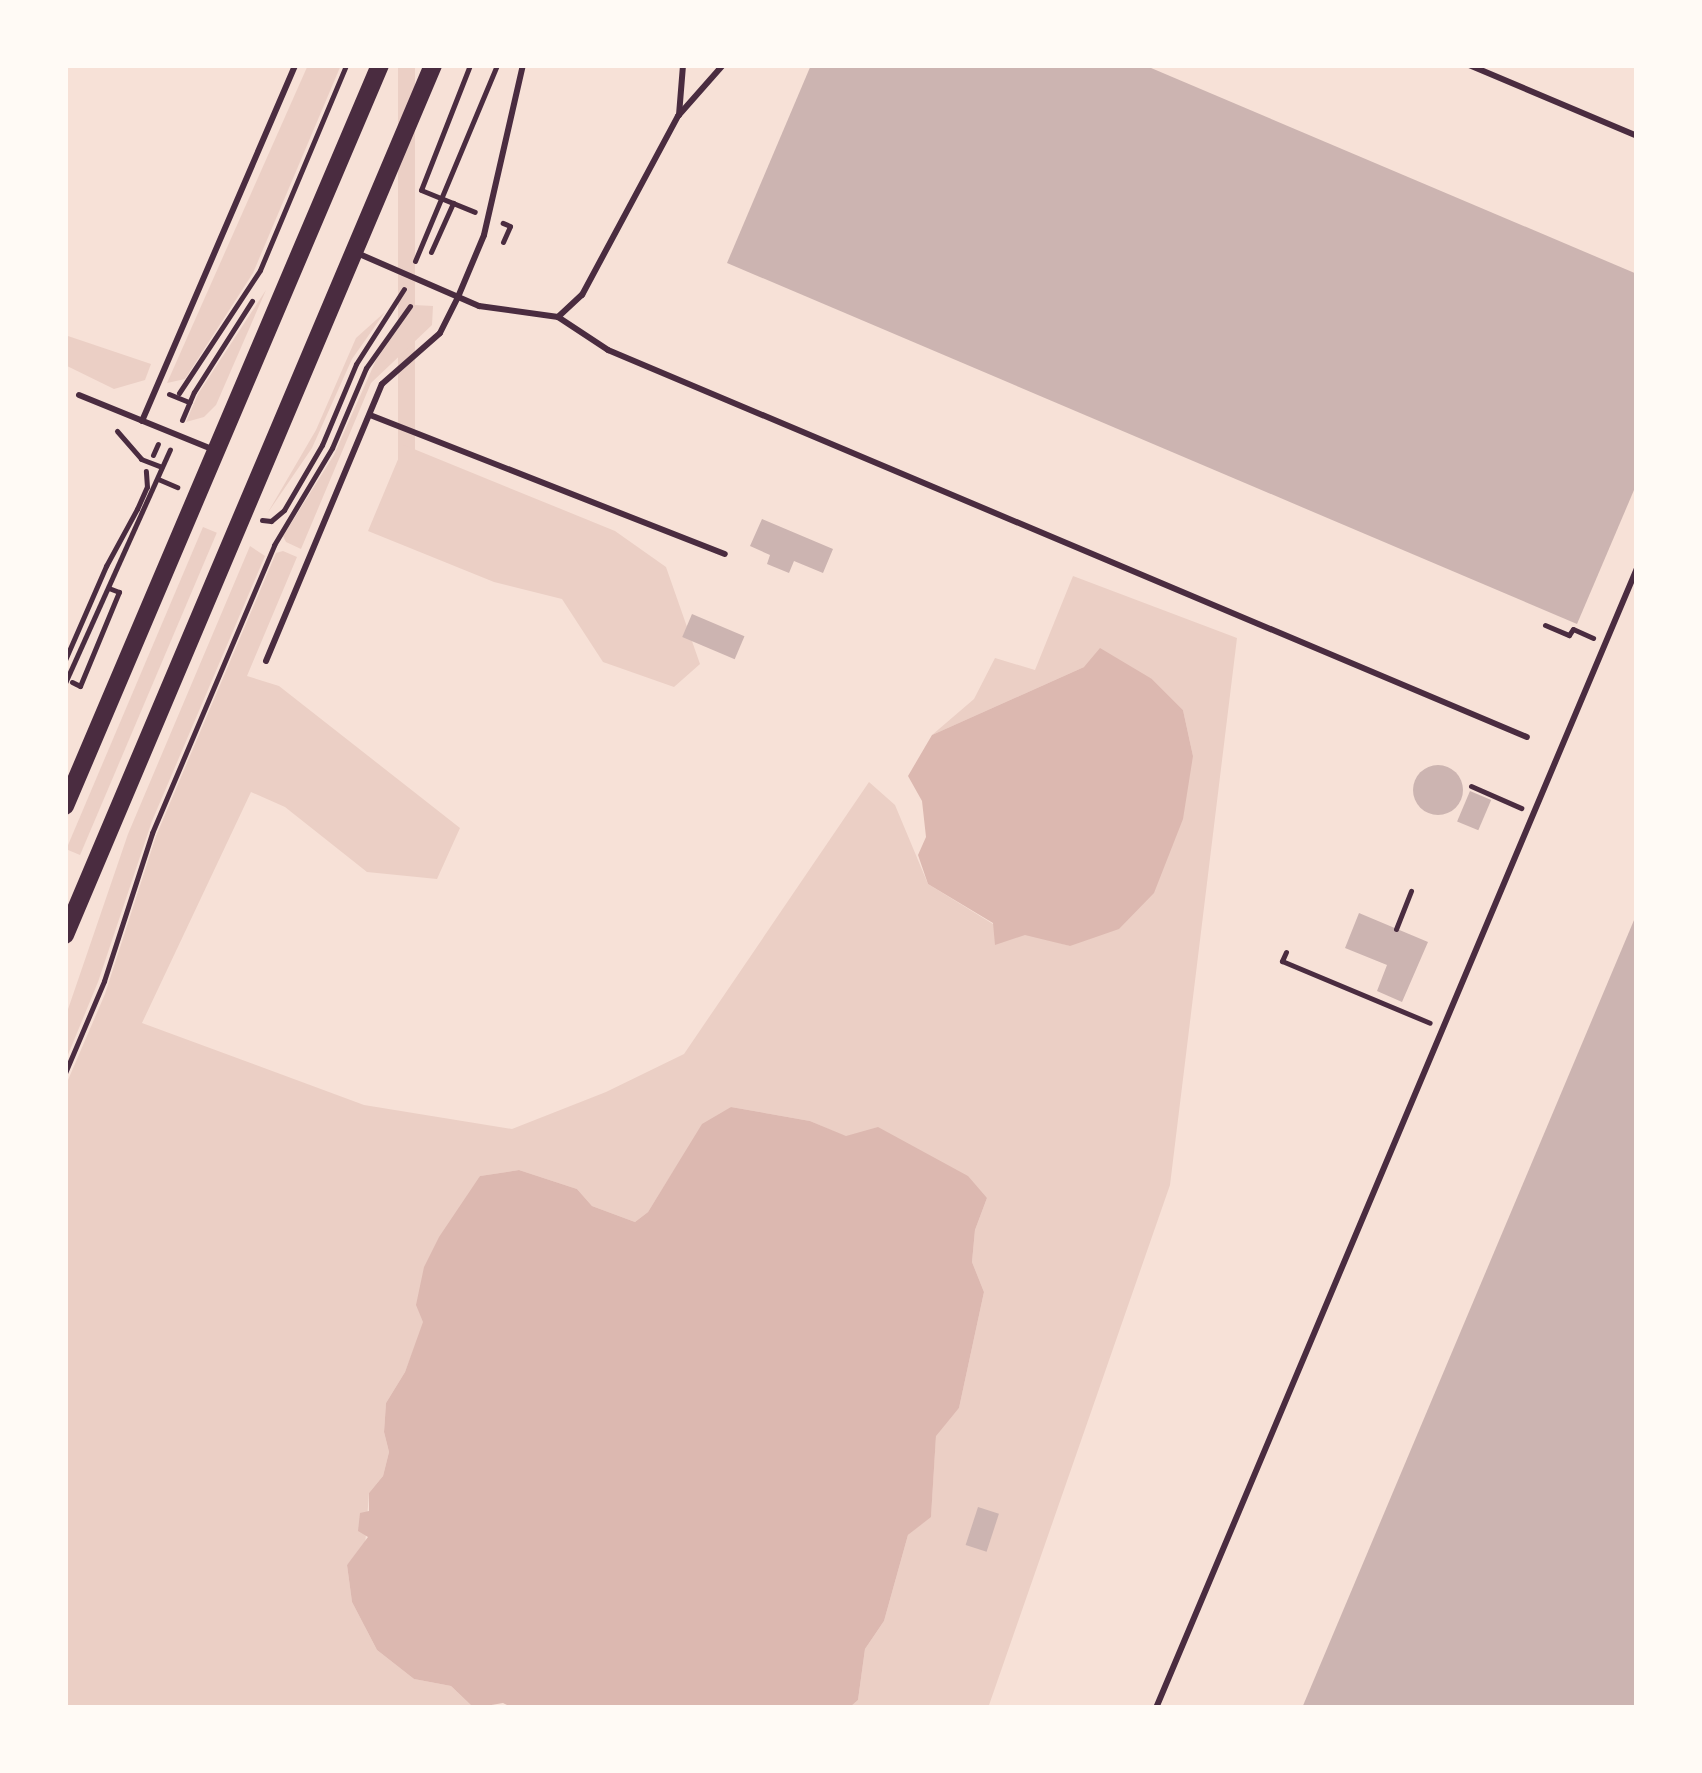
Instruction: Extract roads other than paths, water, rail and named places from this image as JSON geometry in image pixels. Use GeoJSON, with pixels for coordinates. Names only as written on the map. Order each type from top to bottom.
{"type":"FeatureCollection","features":[{"type":"Feature","properties":{"kind":"main road"},"geometry":{"type":"LineString","coordinates":[[65,806],[380,65]]}},
{"type":"Feature","properties":{"kind":"main road"},"geometry":{"type":"LineString","coordinates":[[65,935],[433,65]]}},
{"type":"Feature","properties":{"kind":"lane"},"geometry":{"type":"LineString","coordinates":[[142,420],[295,65]]}},
{"type":"Feature","properties":{"kind":"lane"},"geometry":{"type":"LineString","coordinates":[[266,662],[382,384],[440,333],[458,297],[484,235],[523,65]]}},
{"type":"Feature","properties":{"kind":"lane"},"geometry":{"type":"LineString","coordinates":[[678,116],[683,65]]}},
{"type":"Feature","properties":{"kind":"lane"},"geometry":{"type":"LineString","coordinates":[[558,317],[582,295],[678,116],[723,65]]}},
{"type":"Feature","properties":{"kind":"lane"},"geometry":{"type":"LineString","coordinates":[[1469,65],[1637,136]]}},
{"type":"Feature","properties":{"kind":"lane"},"geometry":{"type":"LineString","coordinates":[[356,252],[479,306],[558,317],[608,350],[1527,738]]}},
{"type":"Feature","properties":{"kind":"lane"},"geometry":{"type":"LineString","coordinates":[[79,395],[216,451]]}},
{"type":"Feature","properties":{"kind":"lane"},"geometry":{"type":"LineString","coordinates":[[370,414],[726,554]]}},
{"type":"Feature","properties":{"kind":"lane"},"geometry":{"type":"LineString","coordinates":[[1156,1708],[1637,568]]}}]}
